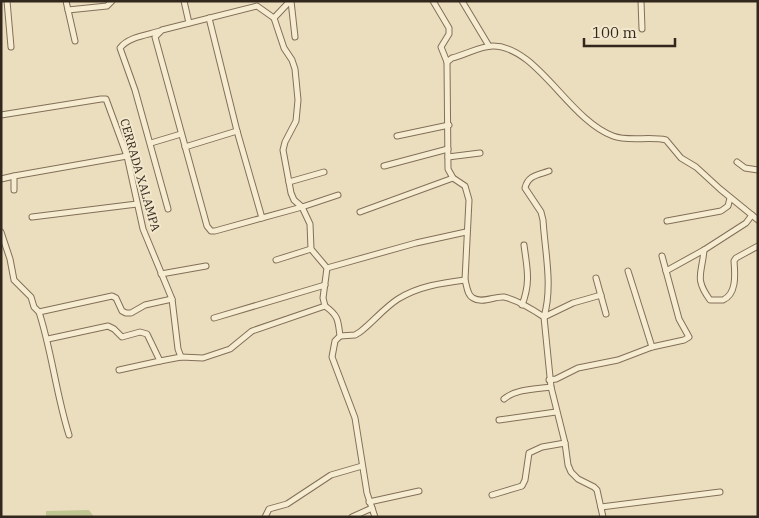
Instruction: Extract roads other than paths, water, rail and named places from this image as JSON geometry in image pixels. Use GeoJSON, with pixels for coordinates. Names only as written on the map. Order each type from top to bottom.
{"type":"FeatureCollection","features":[{"type":"Feature","properties":{"kind":"street"},"geometry":{"type":"LineString","coordinates":[[7,1],[11,47]]}},
{"type":"Feature","properties":{"kind":"street"},"geometry":{"type":"LineString","coordinates":[[66,1],[75,41]]}},
{"type":"Feature","properties":{"kind":"street"},"geometry":{"type":"LineString","coordinates":[[68,10],[107,6],[112,1]]}},
{"type":"Feature","properties":{"kind":"street"},"geometry":{"type":"LineString","coordinates":[[184,1],[189,23]]}},
{"type":"Feature","properties":{"kind":"street"},"geometry":{"type":"LineString","coordinates":[[252,1],[274,18],[284,48],[292,60],[295,69],[298,100],[296,121],[283,150],[292,196],[302,207],[310,224],[311,249],[327,268],[323,298],[325,306],[335,313],[338,318],[340,336]]}},
{"type":"Feature","properties":{"kind":"street"},"geometry":{"type":"LineString","coordinates":[[274,18],[290,1]]}},
{"type":"Feature","properties":{"kind":"street"},"geometry":{"type":"LineString","coordinates":[[290,1],[294,37]]}},
{"type":"Feature","properties":{"kind":"street"},"geometry":{"type":"LineString","coordinates":[[433,1],[449,28],[447,39],[441,47],[448,62],[448,170],[453,178],[462,183],[468,191],[469,209],[466,232],[465,280],[468,292],[472,298],[478,300],[505,297],[544,317]]}},
{"type":"Feature","properties":{"kind":"street"},"geometry":{"type":"LineString","coordinates":[[462,1],[489,46]]}},
{"type":"Feature","properties":{"kind":"street"},"geometry":{"type":"LineString","coordinates":[[642,1],[642,29]]}},
{"type":"Feature","properties":{"kind":"street"},"geometry":{"type":"LineString","coordinates":[[168,209],[135,90],[120,48],[130,40],[162,30],[257,6]]}},
{"type":"Feature","properties":{"kind":"street"},"geometry":{"type":"LineString","coordinates":[[209,18],[262,218]]}},
{"type":"Feature","properties":{"kind":"street"},"geometry":{"type":"LineString","coordinates":[[162,30],[155,37],[155,41],[210,231],[302,207],[338,195]]}},
{"type":"Feature","properties":{"kind":"street"},"geometry":{"type":"LineString","coordinates":[[448,62],[452,58],[489,46],[504,48],[518,54],[546,79],[577,112],[612,136],[666,140],[681,158],[696,167],[758,220]]}},
{"type":"Feature","properties":{"kind":"street","name":"CERRADA XALAMPA"},"geometry":{"type":"LineString","coordinates":[[1,115],[106,99],[127,156],[143,228],[172,299],[180,357]]}},
{"type":"Feature","properties":{"kind":"street"},"geometry":{"type":"LineString","coordinates":[[397,136],[449,125]]}},
{"type":"Feature","properties":{"kind":"street"},"geometry":{"type":"LineString","coordinates":[[185,147],[238,131]]}},
{"type":"Feature","properties":{"kind":"street"},"geometry":{"type":"LineString","coordinates":[[150,143],[181,134]]}},
{"type":"Feature","properties":{"kind":"street"},"geometry":{"type":"LineString","coordinates":[[384,166],[448,149]]}},
{"type":"Feature","properties":{"kind":"street"},"geometry":{"type":"LineString","coordinates":[[448,157],[480,153]]}},
{"type":"Feature","properties":{"kind":"street"},"geometry":{"type":"LineString","coordinates":[[1,179],[127,156]]}},
{"type":"Feature","properties":{"kind":"street"},"geometry":{"type":"LineString","coordinates":[[737,162],[745,168],[758,170]]}},
{"type":"Feature","properties":{"kind":"street"},"geometry":{"type":"LineString","coordinates":[[549,171],[532,176],[525,184],[525,188],[541,212],[543,220],[548,278],[544,317],[550,387],[571,472],[578,479],[594,486],[597,490],[603,517]]}},
{"type":"Feature","properties":{"kind":"street"},"geometry":{"type":"LineString","coordinates":[[289,182],[324,172]]}},
{"type":"Feature","properties":{"kind":"street"},"geometry":{"type":"LineString","coordinates":[[14,176],[14,190]]}},
{"type":"Feature","properties":{"kind":"street"},"geometry":{"type":"LineString","coordinates":[[360,212],[453,178]]}},
{"type":"Feature","properties":{"kind":"street"},"geometry":{"type":"LineString","coordinates":[[667,221],[721,211],[728,206],[730,198]]}},
{"type":"Feature","properties":{"kind":"street"},"geometry":{"type":"LineString","coordinates":[[32,217],[138,204]]}},
{"type":"Feature","properties":{"kind":"street"},"geometry":{"type":"LineString","coordinates":[[666,271],[704,250],[746,223],[752,215]]}},
{"type":"Feature","properties":{"kind":"street"},"geometry":{"type":"LineString","coordinates":[[1,232],[10,259],[14,280],[31,297],[34,307],[39,312],[48,339],[60,408],[68,435]]}},
{"type":"Feature","properties":{"kind":"street"},"geometry":{"type":"LineString","coordinates":[[327,268],[466,232]]}},
{"type":"Feature","properties":{"kind":"street"},"geometry":{"type":"LineString","coordinates":[[522,305],[528,290],[528,273],[524,245]]}},
{"type":"Feature","properties":{"kind":"street"},"geometry":{"type":"LineString","coordinates":[[704,250],[699,279],[701,286],[710,300],[723,300],[732,293],[734,261],[758,246]]}},
{"type":"Feature","properties":{"kind":"street"},"geometry":{"type":"LineString","coordinates":[[276,260],[311,249]]}},
{"type":"Feature","properties":{"kind":"street"},"geometry":{"type":"LineString","coordinates":[[549,380],[556,379],[578,368],[618,360],[652,347],[689,338],[679,319],[662,256]]}},
{"type":"Feature","properties":{"kind":"street"},"geometry":{"type":"LineString","coordinates":[[161,274],[206,266]]}},
{"type":"Feature","properties":{"kind":"street"},"geometry":{"type":"LineString","coordinates":[[628,271],[652,347]]}},
{"type":"Feature","properties":{"kind":"street"},"geometry":{"type":"LineString","coordinates":[[596,278],[606,314]]}},
{"type":"Feature","properties":{"kind":"street"},"geometry":{"type":"LineString","coordinates":[[375,517],[362,466],[355,418],[332,357],[335,341],[340,336],[355,335],[360,332],[398,300],[414,291],[426,286],[465,280]]}},
{"type":"Feature","properties":{"kind":"street"},"geometry":{"type":"LineString","coordinates":[[214,318],[325,285]]}},
{"type":"Feature","properties":{"kind":"street"},"geometry":{"type":"LineString","coordinates":[[544,317],[573,303],[601,295]]}},
{"type":"Feature","properties":{"kind":"street"},"geometry":{"type":"LineString","coordinates":[[39,312],[112,296],[116,298],[122,311],[131,313],[145,304],[172,299]]}},
{"type":"Feature","properties":{"kind":"street"},"geometry":{"type":"LineString","coordinates":[[119,370],[180,357],[203,358],[230,349],[252,331],[325,306]]}},
{"type":"Feature","properties":{"kind":"street"},"geometry":{"type":"LineString","coordinates":[[48,339],[108,326],[122,337],[144,332],[151,340],[160,361]]}},
{"type":"Feature","properties":{"kind":"street"},"geometry":{"type":"LineString","coordinates":[[504,400],[510,394],[516,392],[550,387]]}},
{"type":"Feature","properties":{"kind":"street"},"geometry":{"type":"LineString","coordinates":[[499,420],[556,412]]}},
{"type":"Feature","properties":{"kind":"street"},"geometry":{"type":"LineString","coordinates":[[492,495],[522,486],[525,480],[528,456],[532,451],[542,447],[565,443]]}},
{"type":"Feature","properties":{"kind":"street"},"geometry":{"type":"LineString","coordinates":[[265,517],[269,509],[287,504],[326,477],[362,466]]}},
{"type":"Feature","properties":{"kind":"street"},"geometry":{"type":"LineString","coordinates":[[370,502],[419,490]]}},
{"type":"Feature","properties":{"kind":"street"},"geometry":{"type":"LineString","coordinates":[[601,506],[720,492]]}},
{"type":"Feature","properties":{"kind":"street"},"geometry":{"type":"LineString","coordinates":[[352,517],[372,508]]}}]}
